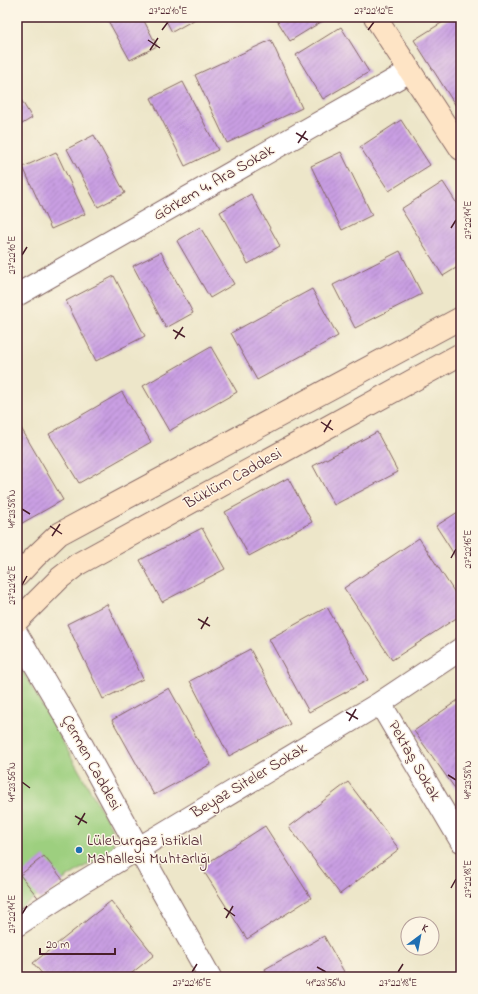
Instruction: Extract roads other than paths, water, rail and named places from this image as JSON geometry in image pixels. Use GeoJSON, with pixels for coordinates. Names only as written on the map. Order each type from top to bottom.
{"type":"FeatureCollection","features":[{"type":"Feature","properties":{"kind":"main road"},"geometry":{"type":"LineString","coordinates":[[375,17],[461,149]]}},
{"type":"Feature","properties":{"kind":"main road","name":"Büklüm Caddesi"},"geometry":{"type":"LineString","coordinates":[[17,576],[59,534],[461,318]]}},
{"type":"Feature","properties":{"kind":"main road","name":"Büklüm Caddesi"},"geometry":{"type":"LineString","coordinates":[[17,621],[60,578],[78,564],[461,354]]}},
{"type":"Feature","properties":{"kind":"street","name":"Görkem 4. Ara Sokak"},"geometry":{"type":"LineString","coordinates":[[17,295],[410,71]]}},
{"type":"Feature","properties":{"kind":"street","name":"Çermen Caddesi"},"geometry":{"type":"LineString","coordinates":[[17,634],[77,736],[210,977]]}},
{"type":"Feature","properties":{"kind":"street","name":"Beyaz Siteler Sokak"},"geometry":{"type":"LineString","coordinates":[[17,925],[138,848],[380,703],[461,649]]}},
{"type":"Feature","properties":{"kind":"street","name":"Pektaş Sokak"},"geometry":{"type":"LineString","coordinates":[[380,703],[461,841]]}},
{"type":"Feature","properties":{"kind":"place","name":"Lüleburgaz İstiklal Mahallesi Muhtarlığı"},"geometry":{"type":"Point","coordinates":[79,850]}}]}
